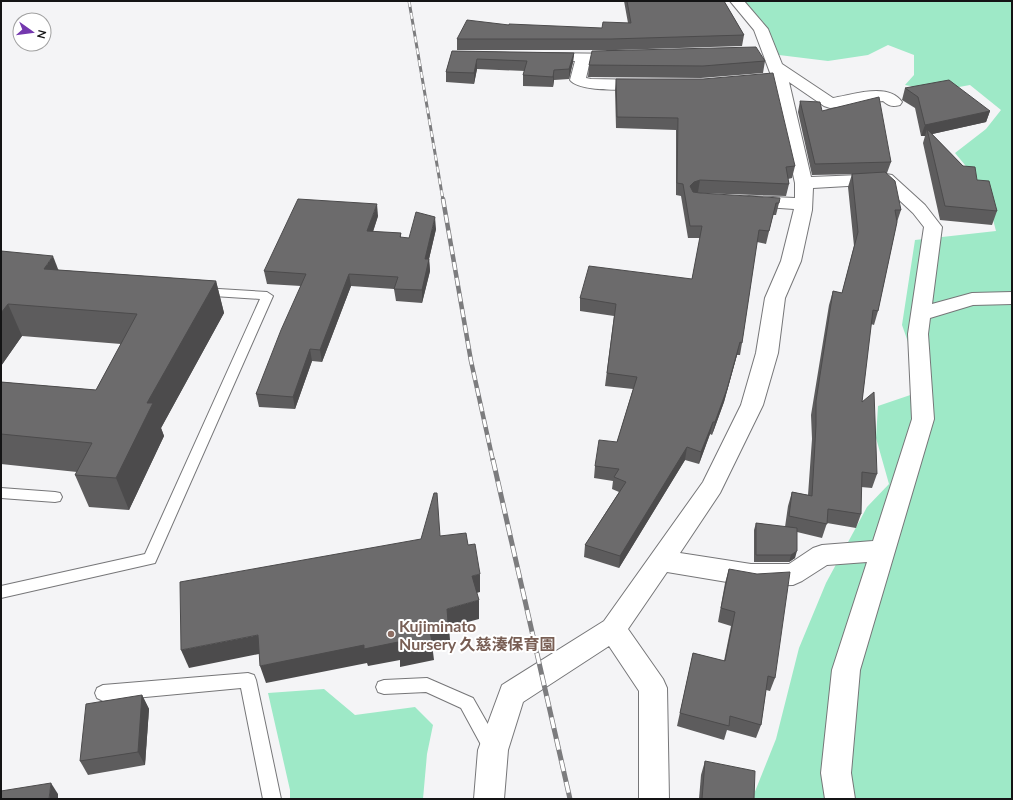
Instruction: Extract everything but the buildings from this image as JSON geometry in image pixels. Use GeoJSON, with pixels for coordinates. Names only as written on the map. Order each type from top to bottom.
{"type":"FeatureCollection","features":[{"type":"Feature","properties":{"kind":"street"},"geometry":{"type":"LineString","coordinates":[[489,799],[493,750],[512,694],[613,629],[662,561],[712,487],[752,405],[766,354],[775,298],[791,261],[804,194],[768,65],[761,29],[737,1]]}},
{"type":"Feature","properties":{"kind":"street"},"geometry":{"type":"LineString","coordinates":[[529,57],[637,57]]}},
{"type":"Feature","properties":{"kind":"street"},"geometry":{"type":"LineString","coordinates":[[583,58],[578,80],[590,84],[656,85]]}},
{"type":"Feature","properties":{"kind":"street"},"geometry":{"type":"LineString","coordinates":[[768,65],[830,103],[874,96],[887,96],[894,102]]}},
{"type":"Feature","properties":{"kind":"street"},"geometry":{"type":"LineString","coordinates":[[735,201],[804,194],[886,179],[919,209],[934,227],[918,334],[923,419],[846,670],[836,774],[840,799]]}},
{"type":"Feature","properties":{"kind":"street"},"geometry":{"type":"LineString","coordinates":[[921,314],[972,299],[1012,298]]}},
{"type":"Feature","properties":{"kind":"street"},"geometry":{"type":"LineString","coordinates":[[662,561],[752,575],[793,574],[822,555],[883,550]]}},
{"type":"Feature","properties":{"kind":"street"},"geometry":{"type":"LineString","coordinates":[[613,629],[653,688],[654,799]]}},
{"type":"Feature","properties":{"kind":"lane"},"geometry":{"type":"LineString","coordinates":[[1,592],[150,559],[267,296],[188,290]]}},
{"type":"Feature","properties":{"kind":"lane"},"geometry":{"type":"LineString","coordinates":[[1,493],[54,497]]}},
{"type":"Feature","properties":{"kind":"lane"},"geometry":{"type":"LineString","coordinates":[[103,693],[248,680],[269,798]]}},
{"type":"Feature","properties":{"kind":"lane"},"geometry":{"type":"LineString","coordinates":[[384,687],[427,685],[467,703],[493,750]]}},
{"type":"Feature","properties":{"kind":"green space"},"geometry":{"type":"Polygon","coordinates":[[[744,1],[1012,1],[1012,799],[752,799],[776,739],[799,648],[826,583],[867,507],[889,484],[876,438],[878,406],[925,390],[902,325],[915,240],[996,231],[985,189],[955,153],[986,129],[1001,110],[970,85],[937,91],[905,85],[914,75],[914,55],[888,45],[868,55],[828,61],[779,55],[763,22],[744,1]]]}},
{"type":"Feature","properties":{"kind":"green space"},"geometry":{"type":"Polygon","coordinates":[[[324,689],[355,715],[415,707],[433,725],[427,754],[423,799],[290,799],[290,790],[268,693],[324,689]]]}},
{"type":"Feature","properties":{"kind":"railway"},"geometry":{"type":"LineString","coordinates":[[409,1],[443,200]]}},
{"type":"Feature","properties":{"kind":"railway"},"geometry":{"type":"LineString","coordinates":[[443,199],[471,361],[493,461]]}},
{"type":"Feature","properties":{"kind":"railway"},"geometry":{"type":"LineString","coordinates":[[493,460],[570,799]]}},
{"type":"Feature","properties":{"kind":"place","name":"Kujiminato Nursery 久慈湊保育園"},"geometry":{"type":"Point","coordinates":[391,634]}}]}
